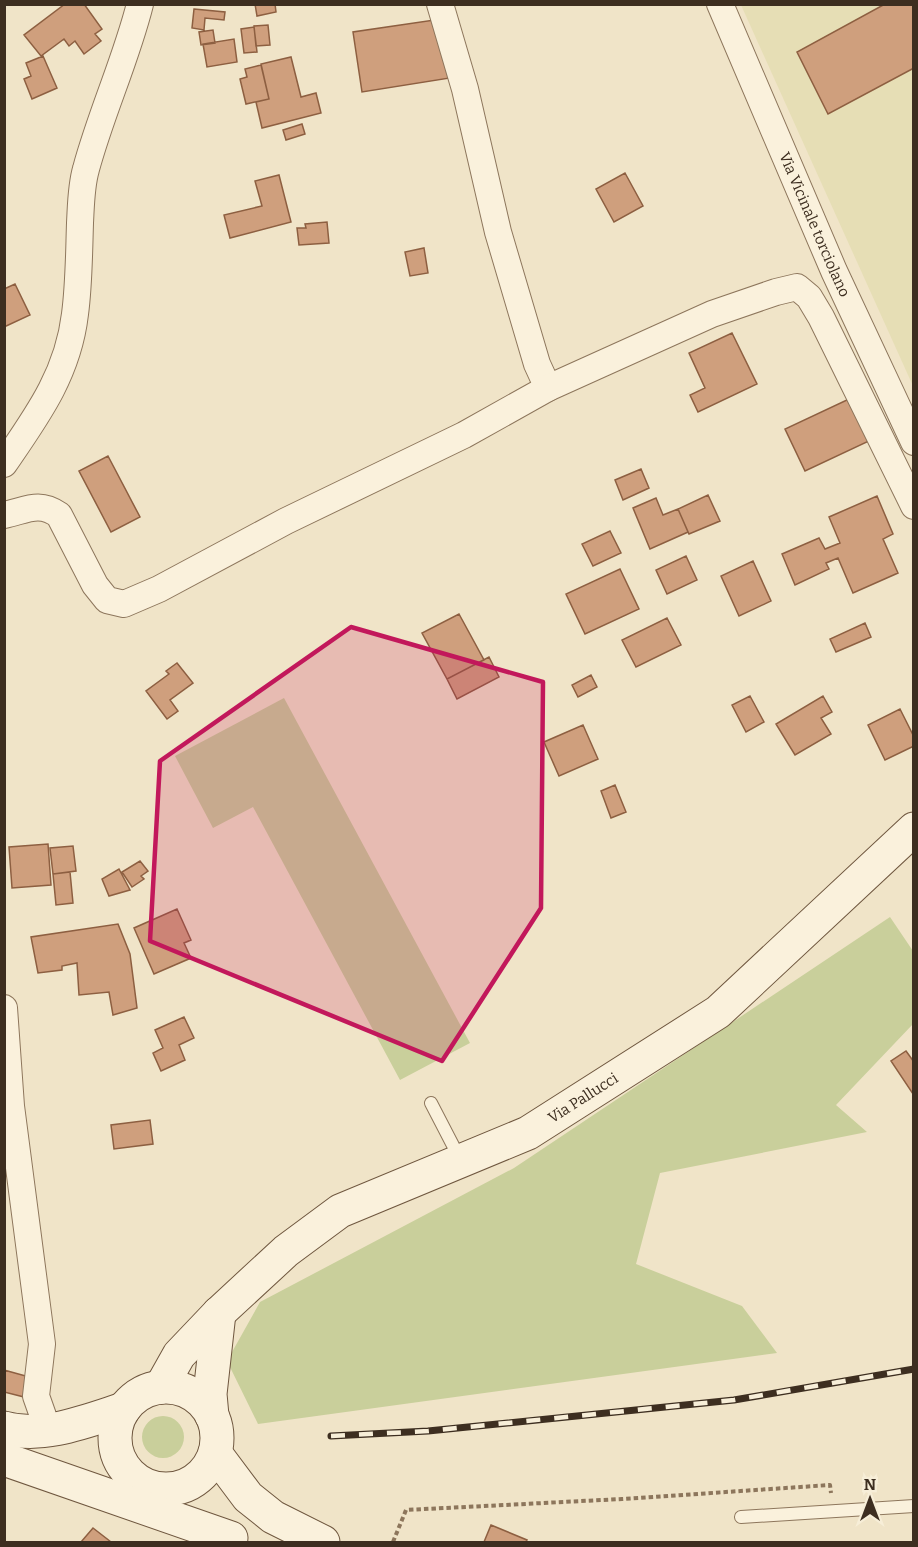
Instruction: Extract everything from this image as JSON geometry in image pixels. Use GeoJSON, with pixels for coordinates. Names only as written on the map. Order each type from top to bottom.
{"type":"FeatureCollection","features":[{"type":"Feature","properties":{"kind":"street"},"geometry":{"type":"LineString","coordinates":[[4,464],[44,404],[58,379],[68,352],[75,315],[81,194],[85,170],[122,65],[140,4]]}},
{"type":"Feature","properties":{"kind":"street"},"geometry":{"type":"LineString","coordinates":[[440,4],[465,89],[500,241],[537,364],[548,388]]}},
{"type":"Feature","properties":{"kind":"street","name":"Via Vicinale torciolano"},"geometry":{"type":"LineString","coordinates":[[720,4],[834,271],[914,442]]}},
{"type":"Feature","properties":{"kind":"street"},"geometry":{"type":"LineString","coordinates":[[4,515],[39,506],[50,508],[59,515],[96,585],[107,600],[124,604],[159,589],[286,521],[464,435],[548,388],[712,314],[797,287],[834,271]]}},
{"type":"Feature","properties":{"kind":"street"},"geometry":{"type":"LineString","coordinates":[[797,287],[809,297],[821,317],[914,507]]}},
{"type":"Feature","properties":{"kind":"street","name":"Via Pallucci"},"geometry":{"type":"LineString","coordinates":[[161,1387],[179,1355],[219,1313],[286,1251],[340,1211],[528,1132],[718,1012],[914,829]]}},
{"type":"Feature","properties":{"kind":"street"},"geometry":{"type":"LineString","coordinates":[[4,1008],[11,1106],[42,1344],[36,1395],[48,1430]]}},
{"type":"Feature","properties":{"kind":"street"},"geometry":{"type":"LineString","coordinates":[[212,1416],[203,1403],[177,1388],[161,1387],[134,1398],[124,1409],[117,1424],[115,1441],[118,1457],[126,1472],[151,1488],[166,1490],[193,1482],[210,1465],[216,1453],[218,1440],[210,1394],[219,1313]]}},
{"type":"Feature","properties":{"kind":"street"},"geometry":{"type":"LineString","coordinates":[[4,1428],[16,1431],[48,1430],[124,1409]]}},
{"type":"Feature","properties":{"kind":"street"},"geometry":{"type":"LineString","coordinates":[[216,1453],[248,1497],[256,1504],[273,1517],[323,1542]]}},
{"type":"Feature","properties":{"kind":"street"},"geometry":{"type":"LineString","coordinates":[[4,1459],[237,1540]]}},
{"type":"Feature","properties":{"kind":"street"},"geometry":{"type":"LineString","coordinates":[[58,1478],[126,1472]]}},
{"type":"Feature","properties":{"kind":"street"},"geometry":{"type":"LineString","coordinates":[[181,1487],[237,1540]]}},
{"type":"Feature","properties":{"kind":"lane"},"geometry":{"type":"LineString","coordinates":[[431,1103],[460,1160]]}},
{"type":"Feature","properties":{"kind":"lane"},"geometry":{"type":"LineString","coordinates":[[741,1517],[914,1506]]}},
{"type":"Feature","properties":{"kind":"path"},"geometry":{"type":"LineString","coordinates":[[393,1542],[406,1510],[830,1485],[834,1511]]}},
{"type":"Feature","properties":{"kind":"highlighted area"},"geometry":{"type":"Polygon","coordinates":[[[351,627],[543,682],[541,908],[442,1061],[150,941],[160,761],[351,627]]]}},
{"type":"Feature","properties":{"kind":"shaded area"},"geometry":{"type":"Polygon","coordinates":[[[741,5],[913,5],[913,386],[741,5]]]}},
{"type":"Feature","properties":{"kind":"green space"},"geometry":{"type":"Polygon","coordinates":[[[284,698],[470,1043],[400,1080],[253,807],[213,828],[175,756],[284,698]]]}},
{"type":"Feature","properties":{"kind":"green space"},"geometry":{"type":"Polygon","coordinates":[[[890,917],[913,951],[913,1024],[836,1105],[867,1132],[660,1173],[636,1264],[742,1306],[777,1353],[258,1424],[227,1361],[260,1302],[514,1168],[890,917]]]}},
{"type":"Feature","properties":{"kind":"green space"},"geometry":{"type":"Polygon","coordinates":[[[163,1416],[171,1417],[178,1422],[183,1429],[183,1445],[178,1452],[171,1457],[163,1458],[155,1457],[148,1452],[143,1445],[142,1437],[143,1429],[148,1422],[155,1417],[163,1416]]]}},
{"type":"Feature","properties":{"kind":"building"},"geometry":{"type":"Polygon","coordinates":[[[65,4],[84,4],[102,29],[95,34],[101,41],[84,54],[75,41],[69,46],[64,39],[41,56],[24,35],[65,4]]]}},
{"type":"Feature","properties":{"kind":"building"},"geometry":{"type":"Polygon","coordinates":[[[255,4],[275,4],[276,12],[257,16],[255,4]]]}},
{"type":"Feature","properties":{"kind":"building"},"geometry":{"type":"Polygon","coordinates":[[[885,4],[914,4],[914,68],[828,114],[797,52],[885,4]]]}},
{"type":"Feature","properties":{"kind":"building"},"geometry":{"type":"Polygon","coordinates":[[[194,9],[225,12],[224,20],[205,18],[204,30],[192,28],[194,9]]]}},
{"type":"Feature","properties":{"kind":"building"},"geometry":{"type":"Polygon","coordinates":[[[441,19],[450,78],[362,92],[353,32],[441,19]]]}},
{"type":"Feature","properties":{"kind":"building"},"geometry":{"type":"Polygon","coordinates":[[[268,25],[270,45],[256,46],[254,26],[268,25]]]}},
{"type":"Feature","properties":{"kind":"building"},"geometry":{"type":"Polygon","coordinates":[[[254,27],[257,52],[244,53],[241,29],[254,27]]]}},
{"type":"Feature","properties":{"kind":"building"},"geometry":{"type":"Polygon","coordinates":[[[213,30],[215,43],[201,45],[199,32],[213,30]]]}},
{"type":"Feature","properties":{"kind":"building"},"geometry":{"type":"Polygon","coordinates":[[[234,39],[237,62],[207,67],[203,44],[234,39]]]}},
{"type":"Feature","properties":{"kind":"building"},"geometry":{"type":"Polygon","coordinates":[[[43,56],[57,88],[32,99],[24,79],[31,76],[26,63],[43,56]]]}},
{"type":"Feature","properties":{"kind":"building"},"geometry":{"type":"Polygon","coordinates":[[[291,57],[301,97],[316,93],[321,113],[262,128],[256,102],[269,99],[261,64],[291,57]]]}},
{"type":"Feature","properties":{"kind":"building"},"geometry":{"type":"Polygon","coordinates":[[[261,65],[269,99],[246,104],[240,79],[247,77],[245,69],[261,65]]]}},
{"type":"Feature","properties":{"kind":"building"},"geometry":{"type":"Polygon","coordinates":[[[302,124],[305,134],[286,140],[283,130],[302,124]]]}},
{"type":"Feature","properties":{"kind":"building"},"geometry":{"type":"Polygon","coordinates":[[[625,173],[643,206],[614,222],[596,189],[625,173]]]}},
{"type":"Feature","properties":{"kind":"building"},"geometry":{"type":"Polygon","coordinates":[[[279,175],[291,222],[230,238],[224,215],[262,206],[255,181],[279,175]]]}},
{"type":"Feature","properties":{"kind":"building"},"geometry":{"type":"Polygon","coordinates":[[[327,222],[329,243],[299,245],[297,228],[306,228],[305,224],[327,222]]]}},
{"type":"Feature","properties":{"kind":"building"},"geometry":{"type":"Polygon","coordinates":[[[424,248],[428,273],[410,276],[405,252],[424,248]]]}},
{"type":"Feature","properties":{"kind":"building"},"geometry":{"type":"Polygon","coordinates":[[[15,284],[30,315],[4,327],[4,289],[15,284]]]}},
{"type":"Feature","properties":{"kind":"building"},"geometry":{"type":"Polygon","coordinates":[[[732,333],[757,384],[698,412],[690,395],[705,388],[689,353],[732,333]]]}},
{"type":"Feature","properties":{"kind":"building"},"geometry":{"type":"Polygon","coordinates":[[[849,399],[869,441],[805,471],[785,429],[849,399]]]}},
{"type":"Feature","properties":{"kind":"building"},"geometry":{"type":"Polygon","coordinates":[[[108,456],[140,517],[111,532],[79,471],[108,456]]]}},
{"type":"Feature","properties":{"kind":"building"},"geometry":{"type":"Polygon","coordinates":[[[641,469],[649,488],[623,500],[615,480],[641,469]]]}},
{"type":"Feature","properties":{"kind":"building"},"geometry":{"type":"Polygon","coordinates":[[[708,495],[720,521],[689,534],[678,509],[708,495]]]}},
{"type":"Feature","properties":{"kind":"building"},"geometry":{"type":"Polygon","coordinates":[[[877,496],[893,534],[883,539],[898,573],[853,593],[838,558],[826,563],[829,569],[795,585],[782,554],[819,538],[825,549],[840,543],[829,517],[877,496]]]}},
{"type":"Feature","properties":{"kind":"building"},"geometry":{"type":"Polygon","coordinates":[[[656,498],[663,515],[678,509],[688,532],[650,549],[633,508],[656,498]]]}},
{"type":"Feature","properties":{"kind":"building"},"geometry":{"type":"Polygon","coordinates":[[[610,531],[621,553],[593,566],[582,544],[610,531]]]}},
{"type":"Feature","properties":{"kind":"building"},"geometry":{"type":"Polygon","coordinates":[[[686,556],[697,580],[667,594],[656,570],[686,556]]]}},
{"type":"Feature","properties":{"kind":"building"},"geometry":{"type":"Polygon","coordinates":[[[753,561],[771,601],[739,616],[721,576],[753,561]]]}},
{"type":"Feature","properties":{"kind":"building"},"geometry":{"type":"Polygon","coordinates":[[[620,569],[639,609],[585,634],[566,594],[620,569]]]}},
{"type":"Feature","properties":{"kind":"building"},"geometry":{"type":"Polygon","coordinates":[[[459,614],[484,660],[447,679],[422,633],[459,614]]]}},
{"type":"Feature","properties":{"kind":"building"},"geometry":{"type":"Polygon","coordinates":[[[667,618],[681,645],[636,667],[622,640],[667,618]]]}},
{"type":"Feature","properties":{"kind":"building"},"geometry":{"type":"Polygon","coordinates":[[[865,623],[871,637],[836,652],[830,639],[865,623]]]}},
{"type":"Feature","properties":{"kind":"building"},"geometry":{"type":"Polygon","coordinates":[[[489,657],[499,677],[457,699],[447,679],[489,657]]]}},
{"type":"Feature","properties":{"kind":"building"},"geometry":{"type":"Polygon","coordinates":[[[177,663],[193,683],[170,700],[178,711],[167,719],[146,691],[169,674],[166,671],[177,663]]]}},
{"type":"Feature","properties":{"kind":"building"},"geometry":{"type":"Polygon","coordinates":[[[591,675],[597,687],[578,697],[572,685],[591,675]]]}},
{"type":"Feature","properties":{"kind":"building"},"geometry":{"type":"Polygon","coordinates":[[[750,696],[764,722],[746,732],[732,705],[750,696]]]}},
{"type":"Feature","properties":{"kind":"building"},"geometry":{"type":"Polygon","coordinates":[[[823,696],[832,712],[821,718],[831,734],[795,755],[776,724],[823,696]]]}},
{"type":"Feature","properties":{"kind":"building"},"geometry":{"type":"Polygon","coordinates":[[[900,709],[914,737],[914,746],[885,760],[868,725],[900,709]]]}},
{"type":"Feature","properties":{"kind":"building"},"geometry":{"type":"Polygon","coordinates":[[[583,725],[598,759],[559,776],[544,742],[583,725]]]}},
{"type":"Feature","properties":{"kind":"building"},"geometry":{"type":"Polygon","coordinates":[[[615,785],[626,812],[611,818],[601,791],[615,785]]]}},
{"type":"Feature","properties":{"kind":"building"},"geometry":{"type":"Polygon","coordinates":[[[48,844],[51,885],[12,888],[9,847],[48,844]]]}},
{"type":"Feature","properties":{"kind":"building"},"geometry":{"type":"Polygon","coordinates":[[[73,846],[76,871],[53,874],[50,848],[73,846]]]}},
{"type":"Feature","properties":{"kind":"building"},"geometry":{"type":"Polygon","coordinates":[[[140,861],[148,871],[141,876],[144,879],[132,887],[122,872],[140,861]]]}},
{"type":"Feature","properties":{"kind":"building"},"geometry":{"type":"Polygon","coordinates":[[[119,869],[130,890],[109,896],[102,879],[119,869]]]}},
{"type":"Feature","properties":{"kind":"building"},"geometry":{"type":"Polygon","coordinates":[[[70,872],[73,903],[56,905],[53,874],[70,872]]]}},
{"type":"Feature","properties":{"kind":"building"},"geometry":{"type":"Polygon","coordinates":[[[177,909],[191,940],[184,943],[191,958],[154,974],[134,928],[177,909]]]}},
{"type":"Feature","properties":{"kind":"building"},"geometry":{"type":"Polygon","coordinates":[[[118,924],[130,954],[137,1008],[113,1015],[109,992],[79,995],[77,963],[62,966],[62,970],[38,973],[31,937],[118,924]]]}},
{"type":"Feature","properties":{"kind":"building"},"geometry":{"type":"Polygon","coordinates":[[[184,1017],[194,1038],[179,1045],[185,1060],[161,1071],[153,1053],[163,1048],[155,1030],[184,1017]]]}},
{"type":"Feature","properties":{"kind":"building"},"geometry":{"type":"Polygon","coordinates":[[[906,1051],[914,1062],[913,1094],[891,1061],[906,1051]]]}},
{"type":"Feature","properties":{"kind":"building"},"geometry":{"type":"Polygon","coordinates":[[[150,1120],[153,1144],[114,1149],[111,1125],[150,1120]]]}},
{"type":"Feature","properties":{"kind":"building"},"geometry":{"type":"Polygon","coordinates":[[[4,1370],[33,1378],[28,1398],[4,1392],[4,1370]]]}},
{"type":"Feature","properties":{"kind":"building"},"geometry":{"type":"Polygon","coordinates":[[[491,1525],[527,1540],[526,1542],[484,1542],[491,1525]]]}},
{"type":"Feature","properties":{"kind":"building"},"geometry":{"type":"Polygon","coordinates":[[[93,1528],[111,1542],[81,1542],[93,1528]]]}},
{"type":"Feature","properties":{"kind":"railway"},"geometry":{"type":"LineString","coordinates":[[331,1436],[428,1431],[734,1400],[914,1369]]}}]}
